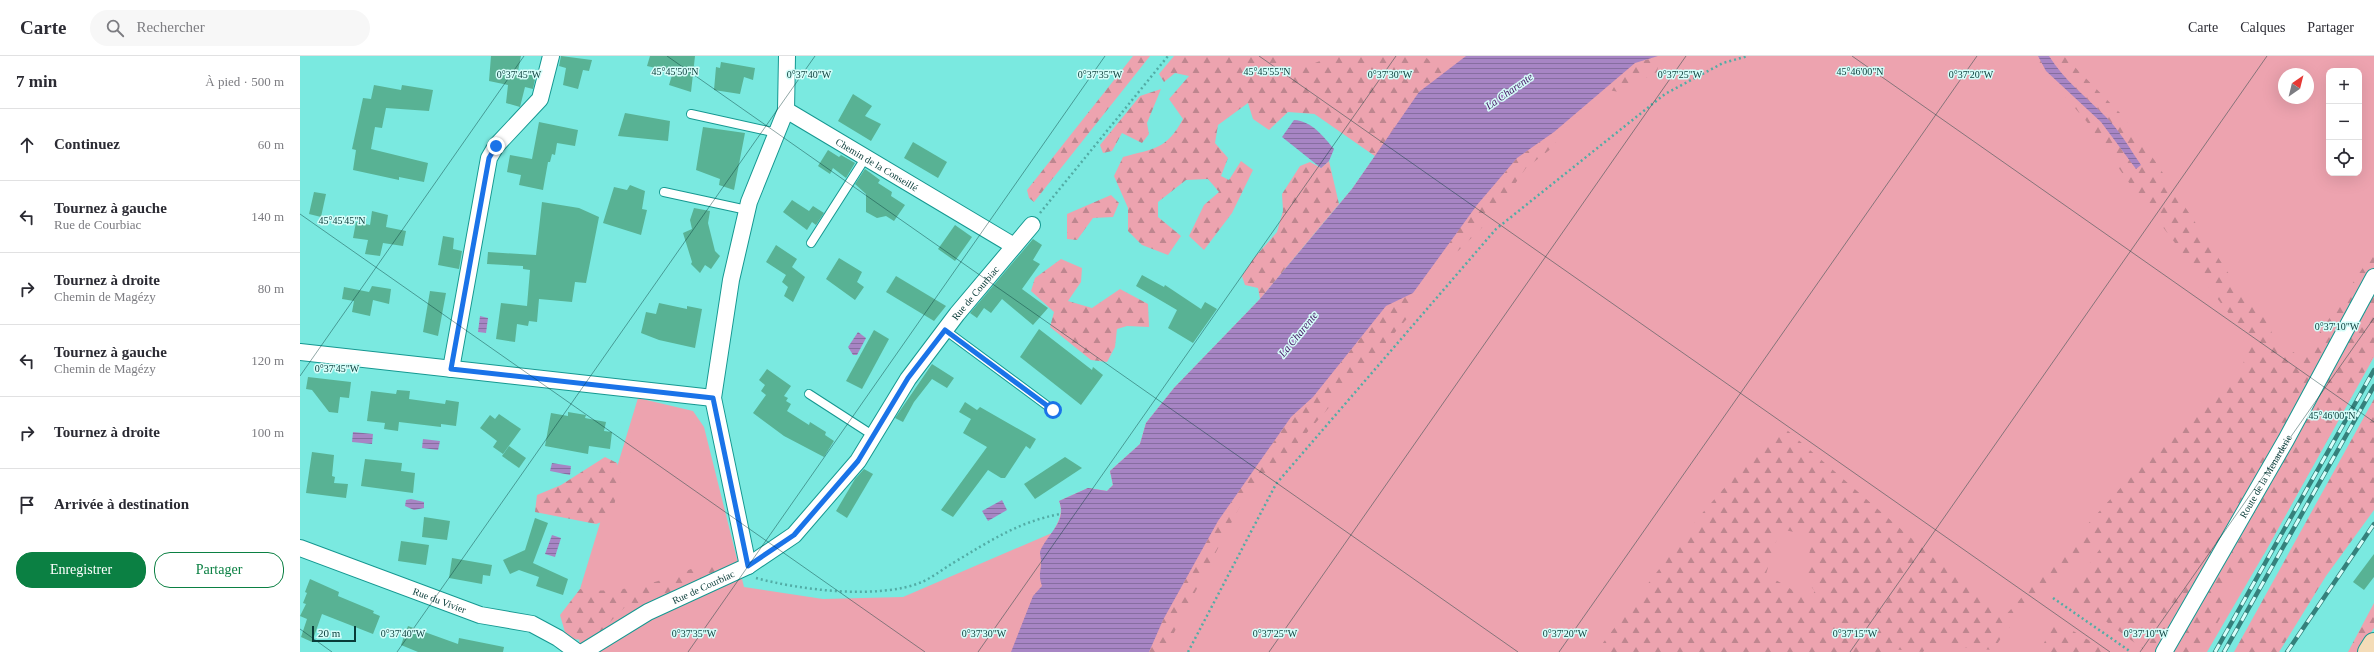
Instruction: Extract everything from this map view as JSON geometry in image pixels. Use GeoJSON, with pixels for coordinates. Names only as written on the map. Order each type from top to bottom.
{"type":"FeatureCollection","features":[{"type":"Feature","properties":{"kind":"main road"},"geometry":{"type":"LineString","coordinates":[[2369,652],[2374,644]]}},
{"type":"Feature","properties":{"kind":"street"},"geometry":{"type":"LineString","coordinates":[[451,369],[489,158],[496,146],[540,99],[551,56]]}},
{"type":"Feature","properties":{"kind":"street"},"geometry":{"type":"LineString","coordinates":[[745,567],[713,398],[731,280],[748,210],[786,110],[787,56]]}},
{"type":"Feature","properties":{"kind":"street","name":"Chemin de la Conseillé"},"geometry":{"type":"LineString","coordinates":[[786,110],[1014,246]]}},
{"type":"Feature","properties":{"kind":"street","name":"Rue de Courbiac"},"geometry":{"type":"LineString","coordinates":[[583,652],[648,612],[745,567],[794,535],[858,461],[908,378],[945,330],[1032,225]]}},
{"type":"Feature","properties":{"kind":"street","name":"Route de la Menarderie"},"geometry":{"type":"LineString","coordinates":[[2164,652],[2286,440],[2374,277]]}},
{"type":"Feature","properties":{"kind":"street"},"geometry":{"type":"LineString","coordinates":[[300,352],[713,398]]}},
{"type":"Feature","properties":{"kind":"street","name":"Rue du Vivier"},"geometry":{"type":"LineString","coordinates":[[300,548],[480,615],[532,624],[558,638],[577,652]]}},
{"type":"Feature","properties":{"kind":"lane"},"geometry":{"type":"LineString","coordinates":[[691,114],[777,133]]}},
{"type":"Feature","properties":{"kind":"lane"},"geometry":{"type":"LineString","coordinates":[[811,243],[866,157]]}},
{"type":"Feature","properties":{"kind":"lane"},"geometry":{"type":"LineString","coordinates":[[664,192],[748,210]]}},
{"type":"Feature","properties":{"kind":"lane"},"geometry":{"type":"LineString","coordinates":[[945,330],[1053,410]]}},
{"type":"Feature","properties":{"kind":"lane"},"geometry":{"type":"LineString","coordinates":[[810,394],[874,436]]}},
{"type":"Feature","properties":{"kind":"path"},"geometry":{"type":"LineString","coordinates":[[1032,225],[1168,56]]}},
{"type":"Feature","properties":{"kind":"path"},"geometry":{"type":"LineString","coordinates":[[1188,652],[1276,484],[1496,229],[1665,94],[1723,63],[1748,56]]}},
{"type":"Feature","properties":{"kind":"path"},"geometry":{"type":"LineString","coordinates":[[745,567],[755,578],[782,585],[824,589],[884,591],[904,588],[923,581],[1010,529],[1038,518],[1060,514]]}},
{"type":"Feature","properties":{"kind":"path"},"geometry":{"type":"LineString","coordinates":[[2053,598],[2131,652]]}},
{"type":"Feature","properties":{"kind":"green space"},"geometry":{"type":"Polygon","coordinates":[[[1133,56],[1150,56],[1034,202],[1029,198],[1027,190],[1133,56]]]}},
{"type":"Feature","properties":{"kind":"green space"},"geometry":{"type":"Polygon","coordinates":[[[1174,56],[1279,56],[1293,72],[1332,56],[1424,56],[1445,72],[1419,92],[1375,156],[1315,114],[1288,112],[1269,130],[1253,119],[1248,103],[1218,125],[1215,143],[1228,158],[1221,176],[1229,180],[1241,161],[1253,170],[1232,213],[1204,250],[1189,236],[1204,205],[1219,192],[1208,179],[1186,180],[1158,202],[1158,217],[1181,236],[1168,255],[1142,245],[1128,231],[1128,208],[1114,176],[1123,157],[1159,146],[1171,137],[1183,119],[1169,99],[1189,76],[1175,73],[1164,82],[1159,74],[1174,56]]]}},
{"type":"Feature","properties":{"kind":"green space"},"geometry":{"type":"Polygon","coordinates":[[[1231,56],[2374,56],[2374,357],[2264,554],[2207,652],[579,652],[580,589],[638,398],[693,411],[704,427],[744,587],[823,599],[903,597],[1052,533],[1061,514],[1059,501],[1088,488],[1107,491],[1113,485],[1110,471],[1140,444],[1146,423],[1174,388],[1260,299],[1352,189],[1375,156],[1231,56]]]}},
{"type":"Feature","properties":{"kind":"green space"},"geometry":{"type":"Polygon","coordinates":[[[1660,56],[1657,72],[1619,92],[1603,89],[1635,63],[1660,56]]]}},
{"type":"Feature","properties":{"kind":"green space"},"geometry":{"type":"Polygon","coordinates":[[[2030,56],[2064,56],[2121,114],[2155,161],[2242,294],[2270,324],[2273,340],[2303,358],[2374,251],[2374,355],[2264,554],[2241,565],[2222,588],[2226,607],[2202,652],[2147,652],[2068,593],[2129,509],[2118,516],[2006,631],[1993,650],[1928,645],[1923,652],[1891,649],[1890,652],[1596,652],[1698,518],[1780,424],[2003,618],[2124,484],[2243,365],[2249,340],[2127,180],[2087,122],[2030,56]],[[1780,529],[1766,574],[1809,600],[1815,591],[1804,579],[1810,550],[1803,534],[1780,529]]]}},
{"type":"Feature","properties":{"kind":"green space"},"geometry":{"type":"Polygon","coordinates":[[[1161,89],[1147,123],[1149,134],[1142,143],[1122,133],[1112,151],[1103,153],[1100,145],[1140,96],[1161,89]]]}},
{"type":"Feature","properties":{"kind":"green space"},"geometry":{"type":"Polygon","coordinates":[[[1554,132],[1556,145],[1526,168],[1490,220],[1458,251],[1440,255],[1477,205],[1517,158],[1554,132]]]}},
{"type":"Feature","properties":{"kind":"green space"},"geometry":{"type":"Polygon","coordinates":[[[1329,161],[1339,204],[1260,299],[1258,288],[1245,285],[1242,276],[1254,258],[1277,232],[1283,211],[1282,194],[1300,166],[1310,162],[1321,168],[1329,161]]]}},
{"type":"Feature","properties":{"kind":"green space"},"geometry":{"type":"Polygon","coordinates":[[[1111,195],[1119,203],[1113,217],[1093,218],[1077,240],[1067,239],[1067,214],[1111,195]]]}},
{"type":"Feature","properties":{"kind":"green space"},"geometry":{"type":"Polygon","coordinates":[[[1061,259],[1082,268],[1081,282],[1068,301],[1092,308],[1120,289],[1148,304],[1149,327],[1127,326],[1117,329],[1115,347],[1107,362],[1091,360],[1050,327],[1054,312],[1031,291],[1035,278],[1061,259]]]}},
{"type":"Feature","properties":{"kind":"green space"},"geometry":{"type":"Polygon","coordinates":[[[1413,293],[1412,313],[1290,452],[1253,486],[1239,508],[1164,652],[1149,652],[1163,620],[1218,521],[1291,417],[1313,397],[1386,306],[1413,293]]]}},
{"type":"Feature","properties":{"kind":"green space"},"geometry":{"type":"Polygon","coordinates":[[[2374,399],[2374,510],[2326,576],[2279,652],[2234,652],[2374,399]]]}},
{"type":"Feature","properties":{"kind":"green space"},"geometry":{"type":"Polygon","coordinates":[[[605,457],[617,463],[621,475],[611,519],[596,524],[535,512],[537,495],[561,485],[605,457]]]}},
{"type":"Feature","properties":{"kind":"green space"},"geometry":{"type":"Polygon","coordinates":[[[717,558],[723,569],[684,587],[624,608],[592,640],[567,639],[560,615],[580,589],[617,590],[634,587],[667,578],[717,558]]]}},
{"type":"Feature","properties":{"kind":"green space"},"geometry":{"type":"Polygon","coordinates":[[[2374,603],[2374,628],[2358,652],[2348,652],[2374,603]]]}},
{"type":"Feature","properties":{"kind":"green space"},"geometry":{"type":"Polygon","coordinates":[[[2056,621],[2109,652],[2039,652],[2056,621]]]}},
{"type":"Feature","properties":{"kind":"water","name":"La Charente"},"geometry":{"type":"Polygon","coordinates":[[[1466,56],[1658,56],[1635,63],[1554,132],[1517,158],[1477,205],[1413,293],[1386,306],[1313,397],[1291,417],[1218,521],[1163,620],[1149,652],[1011,652],[1033,596],[1042,586],[1040,576],[1040,552],[1059,522],[1061,509],[1059,501],[1088,488],[1107,491],[1113,485],[1110,471],[1140,444],[1146,423],[1174,388],[1260,299],[1352,189],[1419,92],[1466,56]]]}},
{"type":"Feature","properties":{"kind":"water"},"geometry":{"type":"Polygon","coordinates":[[[2038,56],[2049,56],[2061,73],[2115,126],[2141,165],[2136,169],[2101,122],[2046,71],[2038,56]]]}},
{"type":"Feature","properties":{"kind":"water"},"geometry":{"type":"Polygon","coordinates":[[[1294,120],[1312,126],[1334,149],[1329,161],[1321,168],[1282,137],[1294,120]]]}},
{"type":"Feature","properties":{"kind":"water"},"geometry":{"type":"Polygon","coordinates":[[[480,316],[488,318],[486,333],[478,332],[480,316]]]}},
{"type":"Feature","properties":{"kind":"water"},"geometry":{"type":"Polygon","coordinates":[[[858,332],[866,338],[857,355],[853,355],[848,347],[858,332]]]}},
{"type":"Feature","properties":{"kind":"water"},"geometry":{"type":"Polygon","coordinates":[[[353,432],[373,434],[372,444],[352,442],[353,432]]]}},
{"type":"Feature","properties":{"kind":"water"},"geometry":{"type":"Polygon","coordinates":[[[423,439],[440,441],[438,450],[422,448],[423,439]]]}},
{"type":"Feature","properties":{"kind":"water"},"geometry":{"type":"Polygon","coordinates":[[[552,463],[571,466],[570,475],[550,471],[552,463]]]}},
{"type":"Feature","properties":{"kind":"water"},"geometry":{"type":"Polygon","coordinates":[[[411,499],[424,502],[424,508],[414,510],[405,506],[406,500],[411,499]]]}},
{"type":"Feature","properties":{"kind":"water"},"geometry":{"type":"Polygon","coordinates":[[[1002,500],[1007,510],[988,521],[982,511],[1002,500]]]}},
{"type":"Feature","properties":{"kind":"water"},"geometry":{"type":"Polygon","coordinates":[[[552,535],[561,538],[555,557],[545,554],[552,535]]]}},
{"type":"Feature","properties":{"kind":"building"},"geometry":{"type":"Polygon","coordinates":[[[491,56],[521,56],[518,71],[536,75],[533,89],[525,87],[520,107],[506,103],[508,85],[489,81],[491,56]]]}},
{"type":"Feature","properties":{"kind":"building"},"geometry":{"type":"Polygon","coordinates":[[[561,56],[592,60],[589,71],[583,70],[578,89],[563,85],[566,68],[559,66],[561,56]]]}},
{"type":"Feature","properties":{"kind":"building"},"geometry":{"type":"Polygon","coordinates":[[[650,56],[695,56],[691,92],[669,85],[673,72],[647,66],[650,56]]]}},
{"type":"Feature","properties":{"kind":"building"},"geometry":{"type":"Polygon","coordinates":[[[721,62],[755,68],[753,80],[744,77],[740,94],[714,90],[716,67],[720,68],[721,62]]]}},
{"type":"Feature","properties":{"kind":"building"},"geometry":{"type":"Polygon","coordinates":[[[374,85],[401,90],[402,85],[433,90],[429,111],[386,108],[382,128],[375,127],[371,149],[428,163],[424,182],[399,177],[399,180],[353,170],[356,150],[352,149],[363,98],[371,99],[374,85]]]}},
{"type":"Feature","properties":{"kind":"building"},"geometry":{"type":"Polygon","coordinates":[[[853,94],[872,106],[865,116],[881,124],[871,141],[838,121],[853,94]]]}},
{"type":"Feature","properties":{"kind":"building"},"geometry":{"type":"Polygon","coordinates":[[[625,113],[670,121],[668,141],[618,136],[625,113]]]}},
{"type":"Feature","properties":{"kind":"building"},"geometry":{"type":"Polygon","coordinates":[[[539,122],[578,130],[575,146],[557,143],[555,155],[552,154],[550,162],[548,162],[543,190],[519,185],[521,175],[507,172],[510,155],[532,159],[539,122]]]}},
{"type":"Feature","properties":{"kind":"building"},"geometry":{"type":"Polygon","coordinates":[[[703,127],[745,133],[734,190],[719,185],[720,179],[696,170],[703,127]]]}},
{"type":"Feature","properties":{"kind":"building"},"geometry":{"type":"Polygon","coordinates":[[[913,142],[947,162],[938,178],[904,158],[913,142]]]}},
{"type":"Feature","properties":{"kind":"building"},"geometry":{"type":"Polygon","coordinates":[[[828,150],[839,157],[841,155],[855,163],[846,178],[833,168],[830,174],[818,166],[828,150]]]}},
{"type":"Feature","properties":{"kind":"building"},"geometry":{"type":"Polygon","coordinates":[[[865,169],[880,180],[878,183],[892,192],[891,196],[905,205],[894,221],[886,216],[877,218],[866,212],[866,194],[855,184],[865,169]]]}},
{"type":"Feature","properties":{"kind":"building"},"geometry":{"type":"Polygon","coordinates":[[[630,185],[645,191],[642,209],[647,210],[641,235],[603,223],[614,187],[627,190],[630,185]]]}},
{"type":"Feature","properties":{"kind":"building"},"geometry":{"type":"Polygon","coordinates":[[[314,192],[326,194],[321,217],[309,214],[314,192]]]}},
{"type":"Feature","properties":{"kind":"building"},"geometry":{"type":"Polygon","coordinates":[[[792,200],[809,211],[813,206],[824,213],[816,225],[812,222],[807,230],[783,212],[792,200]]]}},
{"type":"Feature","properties":{"kind":"building"},"geometry":{"type":"Polygon","coordinates":[[[542,202],[579,208],[599,217],[586,283],[575,282],[572,302],[539,299],[537,322],[529,321],[528,326],[517,324],[515,342],[496,339],[501,303],[527,306],[530,270],[523,269],[523,266],[487,264],[488,252],[536,255],[542,202]]]}},
{"type":"Feature","properties":{"kind":"building"},"geometry":{"type":"Polygon","coordinates":[[[694,208],[710,211],[708,223],[715,251],[720,256],[711,269],[705,265],[700,273],[691,264],[692,262],[683,233],[692,229],[690,220],[694,208]]]}},
{"type":"Feature","properties":{"kind":"building"},"geometry":{"type":"Polygon","coordinates":[[[372,211],[388,215],[386,227],[406,231],[403,246],[383,243],[380,256],[365,254],[368,240],[353,238],[356,222],[370,225],[372,211]]]}},
{"type":"Feature","properties":{"kind":"building"},"geometry":{"type":"Polygon","coordinates":[[[955,225],[972,237],[955,261],[938,249],[955,225]]]}},
{"type":"Feature","properties":{"kind":"building"},"geometry":{"type":"Polygon","coordinates":[[[443,236],[454,238],[453,249],[462,251],[459,269],[438,265],[443,236]]]}},
{"type":"Feature","properties":{"kind":"building"},"geometry":{"type":"Polygon","coordinates":[[[1033,239],[1042,245],[1033,260],[1040,264],[1022,289],[1048,308],[1033,325],[1002,299],[991,313],[984,308],[977,318],[970,313],[1033,239]]]}},
{"type":"Feature","properties":{"kind":"building"},"geometry":{"type":"Polygon","coordinates":[[[776,245],[797,259],[792,267],[805,277],[793,302],[784,296],[788,287],[782,282],[786,275],[766,262],[776,245]]]}},
{"type":"Feature","properties":{"kind":"building"},"geometry":{"type":"Polygon","coordinates":[[[839,258],[862,272],[857,282],[864,287],[855,300],[826,279],[839,258]]]}},
{"type":"Feature","properties":{"kind":"building"},"geometry":{"type":"Polygon","coordinates":[[[1142,275],[1164,287],[1165,285],[1201,309],[1205,302],[1217,309],[1193,343],[1168,328],[1177,310],[1136,286],[1142,275]]]}},
{"type":"Feature","properties":{"kind":"building"},"geometry":{"type":"Polygon","coordinates":[[[896,276],[946,306],[934,321],[886,292],[896,276]]]}},
{"type":"Feature","properties":{"kind":"building"},"geometry":{"type":"Polygon","coordinates":[[[372,286],[391,289],[389,304],[373,300],[370,316],[352,312],[354,301],[342,299],[344,287],[369,292],[372,286]]]}},
{"type":"Feature","properties":{"kind":"building"},"geometry":{"type":"Polygon","coordinates":[[[430,291],[446,293],[438,336],[423,332],[430,291]]]}},
{"type":"Feature","properties":{"kind":"building"},"geometry":{"type":"Polygon","coordinates":[[[659,303],[687,309],[687,306],[702,309],[695,348],[659,340],[641,333],[646,312],[656,314],[659,303]]]}},
{"type":"Feature","properties":{"kind":"building"},"geometry":{"type":"Polygon","coordinates":[[[1039,329],[1092,370],[1093,367],[1103,375],[1081,405],[1020,357],[1039,329]]]}},
{"type":"Feature","properties":{"kind":"building"},"geometry":{"type":"Polygon","coordinates":[[[874,330],[889,339],[862,389],[846,381],[874,330]]]}},
{"type":"Feature","properties":{"kind":"building"},"geometry":{"type":"Polygon","coordinates":[[[932,364],[954,378],[947,388],[932,379],[914,402],[903,422],[895,418],[932,364]]]}},
{"type":"Feature","properties":{"kind":"building"},"geometry":{"type":"Polygon","coordinates":[[[767,369],[791,386],[784,396],[788,398],[786,401],[791,404],[787,411],[809,425],[810,422],[826,432],[825,435],[834,441],[824,457],[784,436],[753,413],[766,395],[761,391],[765,385],[759,380],[767,369]]]}},
{"type":"Feature","properties":{"kind":"building"},"geometry":{"type":"Polygon","coordinates":[[[308,377],[351,382],[349,398],[340,397],[338,413],[329,412],[312,390],[306,389],[308,377]]]}},
{"type":"Feature","properties":{"kind":"building"},"geometry":{"type":"Polygon","coordinates":[[[397,390],[410,391],[409,399],[445,404],[446,400],[459,402],[456,426],[441,424],[441,427],[399,422],[398,431],[384,429],[385,423],[367,421],[371,391],[396,394],[397,390]]]}},
{"type":"Feature","properties":{"kind":"building"},"geometry":{"type":"Polygon","coordinates":[[[965,402],[977,410],[980,407],[1036,439],[1030,449],[1026,446],[1005,478],[1001,478],[988,470],[953,517],[941,510],[987,447],[963,433],[971,419],[959,412],[965,402]]]}},
{"type":"Feature","properties":{"kind":"building"},"geometry":{"type":"Polygon","coordinates":[[[568,412],[586,415],[585,418],[606,422],[604,431],[612,432],[610,449],[589,446],[588,454],[545,446],[551,413],[568,416],[568,412]]]}},
{"type":"Feature","properties":{"kind":"building"},"geometry":{"type":"Polygon","coordinates":[[[499,414],[521,429],[503,454],[493,447],[497,441],[480,428],[490,415],[495,419],[499,414]]]}},
{"type":"Feature","properties":{"kind":"building"},"geometry":{"type":"Polygon","coordinates":[[[509,446],[526,458],[519,468],[502,456],[509,446]]]}},
{"type":"Feature","properties":{"kind":"building"},"geometry":{"type":"Polygon","coordinates":[[[312,452],[334,455],[332,476],[335,477],[334,483],[348,484],[346,498],[306,493],[312,452]]]}},
{"type":"Feature","properties":{"kind":"building"},"geometry":{"type":"Polygon","coordinates":[[[1065,457],[1082,468],[1035,499],[1024,484],[1065,457]]]}},
{"type":"Feature","properties":{"kind":"building"},"geometry":{"type":"Polygon","coordinates":[[[365,459],[402,463],[401,471],[415,473],[413,493],[361,486],[365,459]]]}},
{"type":"Feature","properties":{"kind":"building"},"geometry":{"type":"Polygon","coordinates":[[[864,469],[873,474],[847,518],[836,511],[855,479],[864,469]]]}},
{"type":"Feature","properties":{"kind":"building"},"geometry":{"type":"Polygon","coordinates":[[[424,517],[450,521],[447,540],[422,537],[424,517]]]}},
{"type":"Feature","properties":{"kind":"building"},"geometry":{"type":"Polygon","coordinates":[[[535,518],[548,523],[533,563],[568,579],[563,595],[536,586],[539,577],[519,570],[510,574],[503,560],[525,550],[535,518]]]}},
{"type":"Feature","properties":{"kind":"building"},"geometry":{"type":"Polygon","coordinates":[[[401,541],[429,545],[426,565],[398,561],[401,541]]]}},
{"type":"Feature","properties":{"kind":"building"},"geometry":{"type":"Polygon","coordinates":[[[2374,554],[2374,577],[2364,590],[2353,582],[2374,554]]]}},
{"type":"Feature","properties":{"kind":"building"},"geometry":{"type":"Polygon","coordinates":[[[452,558],[492,565],[490,576],[483,575],[482,584],[449,578],[452,558]]]}},
{"type":"Feature","properties":{"kind":"building"},"geometry":{"type":"Polygon","coordinates":[[[310,579],[339,592],[338,596],[374,611],[373,613],[380,616],[373,634],[322,614],[312,642],[301,637],[307,619],[300,616],[306,604],[303,603],[310,579]]]}},
{"type":"Feature","properties":{"kind":"building"},"geometry":{"type":"Polygon","coordinates":[[[408,626],[458,644],[459,638],[504,647],[503,652],[418,652],[401,645],[408,626]]]}},
{"type":"Feature","properties":{"kind":"railway"},"geometry":{"type":"LineString","coordinates":[[2215,652],[2374,370]]}},
{"type":"Feature","properties":{"kind":"railway"},"geometry":{"type":"LineString","coordinates":[[2224,652],[2374,386]]}},
{"type":"Feature","properties":{"kind":"railway"},"geometry":{"type":"LineString","coordinates":[[2287,652],[2374,524]]}},
{"type":"Feature","properties":{"kind":"route"},"geometry":{"type":"LineString","coordinates":[[496,146],[489,158],[451,369],[713,398],[748,566],[794,535],[858,461],[908,378],[945,330],[1053,410]]}}]}
